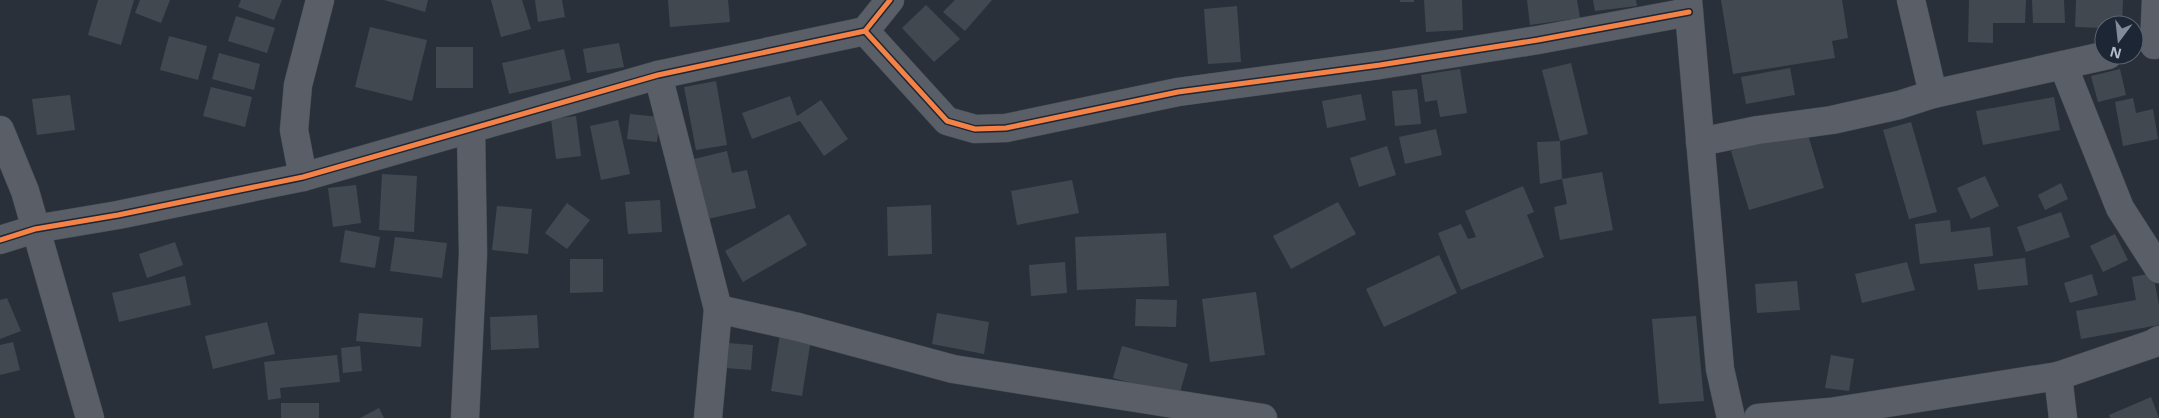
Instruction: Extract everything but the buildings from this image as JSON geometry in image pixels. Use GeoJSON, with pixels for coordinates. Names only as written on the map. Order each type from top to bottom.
{"type":"FeatureCollection","features":[{"type":"Feature","properties":{"kind":"street"},"geometry":{"type":"LineString","coordinates":[[304,177],[294,130],[298,85],[320,0]]}},
{"type":"Feature","properties":{"kind":"street"},"geometry":{"type":"LineString","coordinates":[[0,240],[35,229],[118,215],[304,177],[658,75],[865,31],[890,0]]}},
{"type":"Feature","properties":{"kind":"street"},"geometry":{"type":"LineString","coordinates":[[1911,0],[1933,94]]}},
{"type":"Feature","properties":{"kind":"street"},"geometry":{"type":"LineString","coordinates":[[2149,46],[2156,0]]}},
{"type":"Feature","properties":{"kind":"street"},"geometry":{"type":"LineString","coordinates":[[865,31],[947,121],[975,129],[1006,128],[1178,92],[1380,65],[1538,40],[1689,6],[1720,369],[1731,418]]}},
{"type":"Feature","properties":{"kind":"street"},"geometry":{"type":"LineString","coordinates":[[1700,142],[1758,130],[1832,120],[1899,105],[1933,94],[2094,58]]}},
{"type":"Feature","properties":{"kind":"street"},"geometry":{"type":"LineString","coordinates":[[2062,65],[2120,208],[2159,269]]}},
{"type":"Feature","properties":{"kind":"street"},"geometry":{"type":"LineString","coordinates":[[658,75],[718,309],[708,418]]}},
{"type":"Feature","properties":{"kind":"street"},"geometry":{"type":"LineString","coordinates":[[464,418],[473,254],[471,129]]}},
{"type":"Feature","properties":{"kind":"street"},"geometry":{"type":"LineString","coordinates":[[0,130],[24,191],[90,418]]}},
{"type":"Feature","properties":{"kind":"street"},"geometry":{"type":"LineString","coordinates":[[718,309],[798,327],[953,369],[1263,418]]}},
{"type":"Feature","properties":{"kind":"street"},"geometry":{"type":"LineString","coordinates":[[1758,418],[1830,412],[2058,376],[2159,340]]}},
{"type":"Feature","properties":{"kind":"street"},"geometry":{"type":"LineString","coordinates":[[2058,376],[2063,418]]}},
{"type":"Feature","properties":{"kind":"cycle path"},"geometry":{"type":"LineString","coordinates":[[0,240],[35,229],[118,215],[303,177],[658,75],[865,31],[890,0]]}},
{"type":"Feature","properties":{"kind":"cycle path"},"geometry":{"type":"LineString","coordinates":[[865,31],[947,121],[975,129],[1006,128],[1178,92],[1380,65],[1538,40],[1689,12]]}}]}
